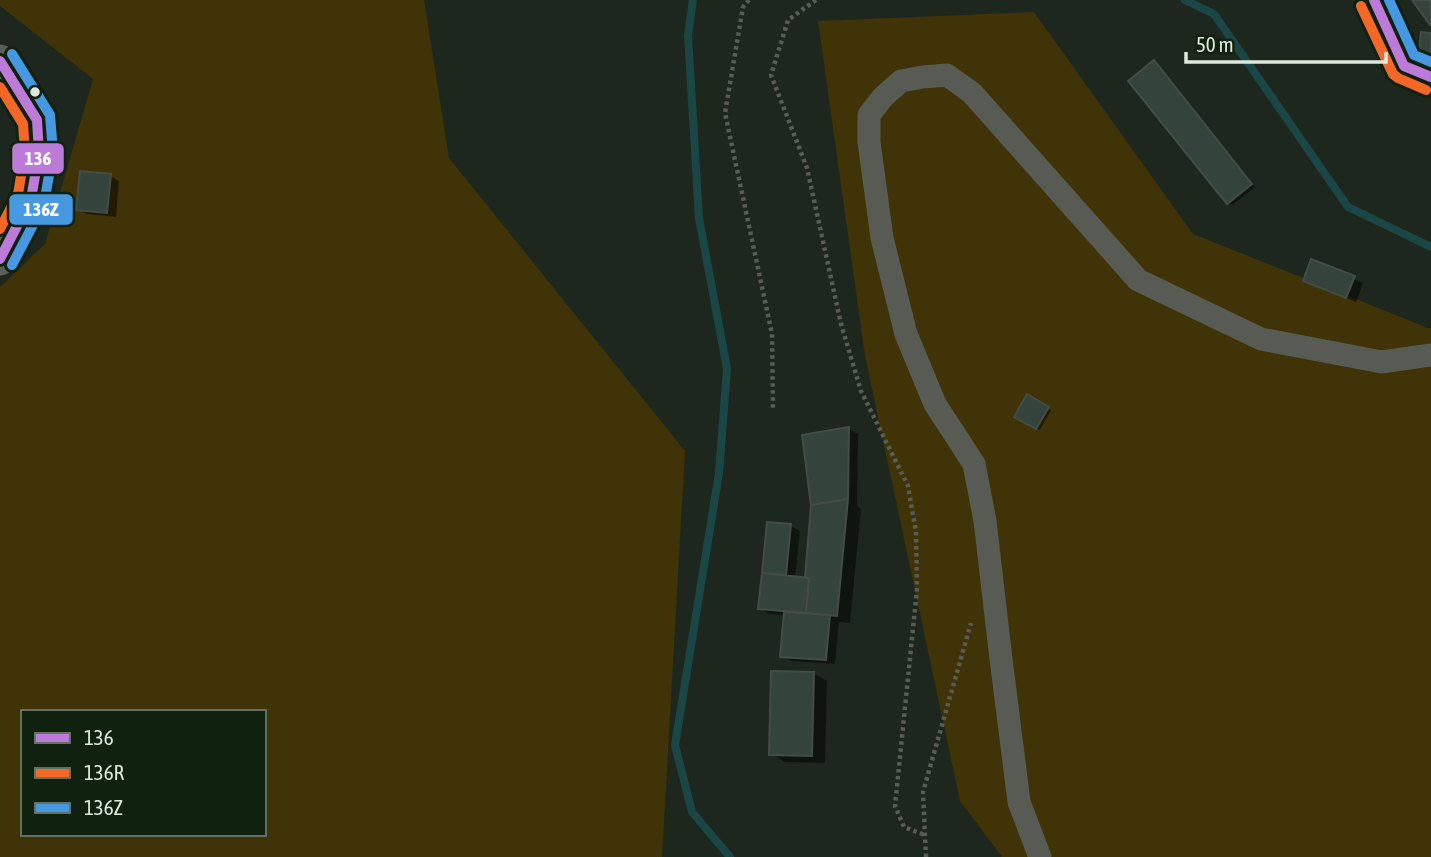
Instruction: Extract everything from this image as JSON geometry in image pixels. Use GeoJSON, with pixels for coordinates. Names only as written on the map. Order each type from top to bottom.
{"type":"FeatureCollection","features":[{"type":"Feature","properties":{"kind":"main road"},"geometry":{"type":"LineString","coordinates":[[1374,0],[1404,66],[1431,77]]}},
{"type":"Feature","properties":{"kind":"main road"},"geometry":{"type":"LineString","coordinates":[[0,259],[31,199],[40,153],[37,120],[1,74]]}},
{"type":"Feature","properties":{"kind":"street"},"geometry":{"type":"LineString","coordinates":[[1041,857],[1020,802],[985,521],[974,464],[935,404],[906,334],[881,238],[869,142],[869,115],[883,97],[901,81],[947,75],[972,93],[1138,280],[1261,339],[1382,362],[1431,355]]}},
{"type":"Feature","properties":{"kind":"path"},"geometry":{"type":"LineString","coordinates":[[749,0],[743,7],[724,113],[772,334],[773,409]]}},
{"type":"Feature","properties":{"kind":"path"},"geometry":{"type":"LineString","coordinates":[[816,0],[788,20],[771,75],[807,168],[841,324],[861,391],[908,486],[916,532],[917,589],[895,806],[904,827],[925,835]]}},
{"type":"Feature","properties":{"kind":"path"},"geometry":{"type":"LineString","coordinates":[[926,857],[923,792],[971,620]]}},
{"type":"Feature","properties":{"kind":"shaded area"},"geometry":{"type":"Polygon","coordinates":[[[0,0],[424,0],[449,158],[685,451],[662,857],[0,857],[0,287],[45,244],[93,79],[0,6],[0,0]]]}},
{"type":"Feature","properties":{"kind":"shaded area"},"geometry":{"type":"Polygon","coordinates":[[[1034,12],[1193,234],[1431,328],[1431,857],[1002,857],[960,801],[865,356],[818,21],[1034,12]]]}},
{"type":"Feature","properties":{"kind":"building"},"geometry":{"type":"Polygon","coordinates":[[[1412,0],[1431,0],[1431,25],[1430,25],[1412,0]]]}},
{"type":"Feature","properties":{"kind":"building"},"geometry":{"type":"Polygon","coordinates":[[[1421,32],[1431,33],[1431,53],[1419,52],[1421,32]]]}},
{"type":"Feature","properties":{"kind":"building"},"geometry":{"type":"Polygon","coordinates":[[[1154,60],[1252,184],[1227,204],[1128,81],[1154,60]]]}},
{"type":"Feature","properties":{"kind":"building"},"geometry":{"type":"Polygon","coordinates":[[[80,171],[111,174],[107,213],[76,210],[80,171]]]}},
{"type":"Feature","properties":{"kind":"building"},"geometry":{"type":"Polygon","coordinates":[[[1311,259],[1355,276],[1346,298],[1303,281],[1311,259]]]}},
{"type":"Feature","properties":{"kind":"building"},"geometry":{"type":"Polygon","coordinates":[[[1027,394],[1049,407],[1036,429],[1014,417],[1027,394]]]}},
{"type":"Feature","properties":{"kind":"building"},"geometry":{"type":"Polygon","coordinates":[[[849,427],[848,499],[811,505],[802,435],[849,427]]]}},
{"type":"Feature","properties":{"kind":"building"},"geometry":{"type":"Polygon","coordinates":[[[848,499],[837,616],[806,613],[809,578],[805,577],[811,505],[848,499]]]}},
{"type":"Feature","properties":{"kind":"building"},"geometry":{"type":"Polygon","coordinates":[[[767,522],[791,524],[786,575],[762,573],[767,522]]]}},
{"type":"Feature","properties":{"kind":"building"},"geometry":{"type":"Polygon","coordinates":[[[762,573],[809,578],[806,613],[758,609],[762,573]]]}},
{"type":"Feature","properties":{"kind":"building"},"geometry":{"type":"Polygon","coordinates":[[[784,612],[830,615],[826,660],[780,657],[784,612]]]}},
{"type":"Feature","properties":{"kind":"building"},"geometry":{"type":"Polygon","coordinates":[[[771,671],[814,672],[812,756],[769,755],[771,671]]]}},
{"type":"Feature","properties":{"kind":"waterway"},"geometry":{"type":"LineString","coordinates":[[693,0],[688,35],[699,218],[727,369],[719,473],[675,745],[692,812],[730,857]]}},
{"type":"Feature","properties":{"kind":"waterway"},"geometry":{"type":"LineString","coordinates":[[1185,0],[1214,14],[1348,207],[1431,247]]}},
{"type":"Feature","properties":{"kind":"transit line","name":"136"},"geometry":{"type":"LineString","coordinates":[[1374,0],[1404,66],[1431,77]]}},
{"type":"Feature","properties":{"kind":"transit line","name":"136Z"},"geometry":{"type":"LineString","coordinates":[[1389,0],[1414,55],[1431,62]]}},
{"type":"Feature","properties":{"kind":"transit line","name":"136R"},"geometry":{"type":"LineString","coordinates":[[1361,6],[1393,74],[1426,90]]}},
{"type":"Feature","properties":{"kind":"transit line","name":"136Z"},"geometry":{"type":"LineString","coordinates":[[12,54],[50,115],[53,152],[44,204],[12,265]]}},
{"type":"Feature","properties":{"kind":"transit line","name":"136"},"geometry":{"type":"LineString","coordinates":[[0,61],[37,120],[39,153],[31,199],[0,259]]}},
{"type":"Feature","properties":{"kind":"transit line","name":"136R"},"geometry":{"type":"LineString","coordinates":[[0,87],[23,124],[25,152],[18,194],[0,229]]}}]}
